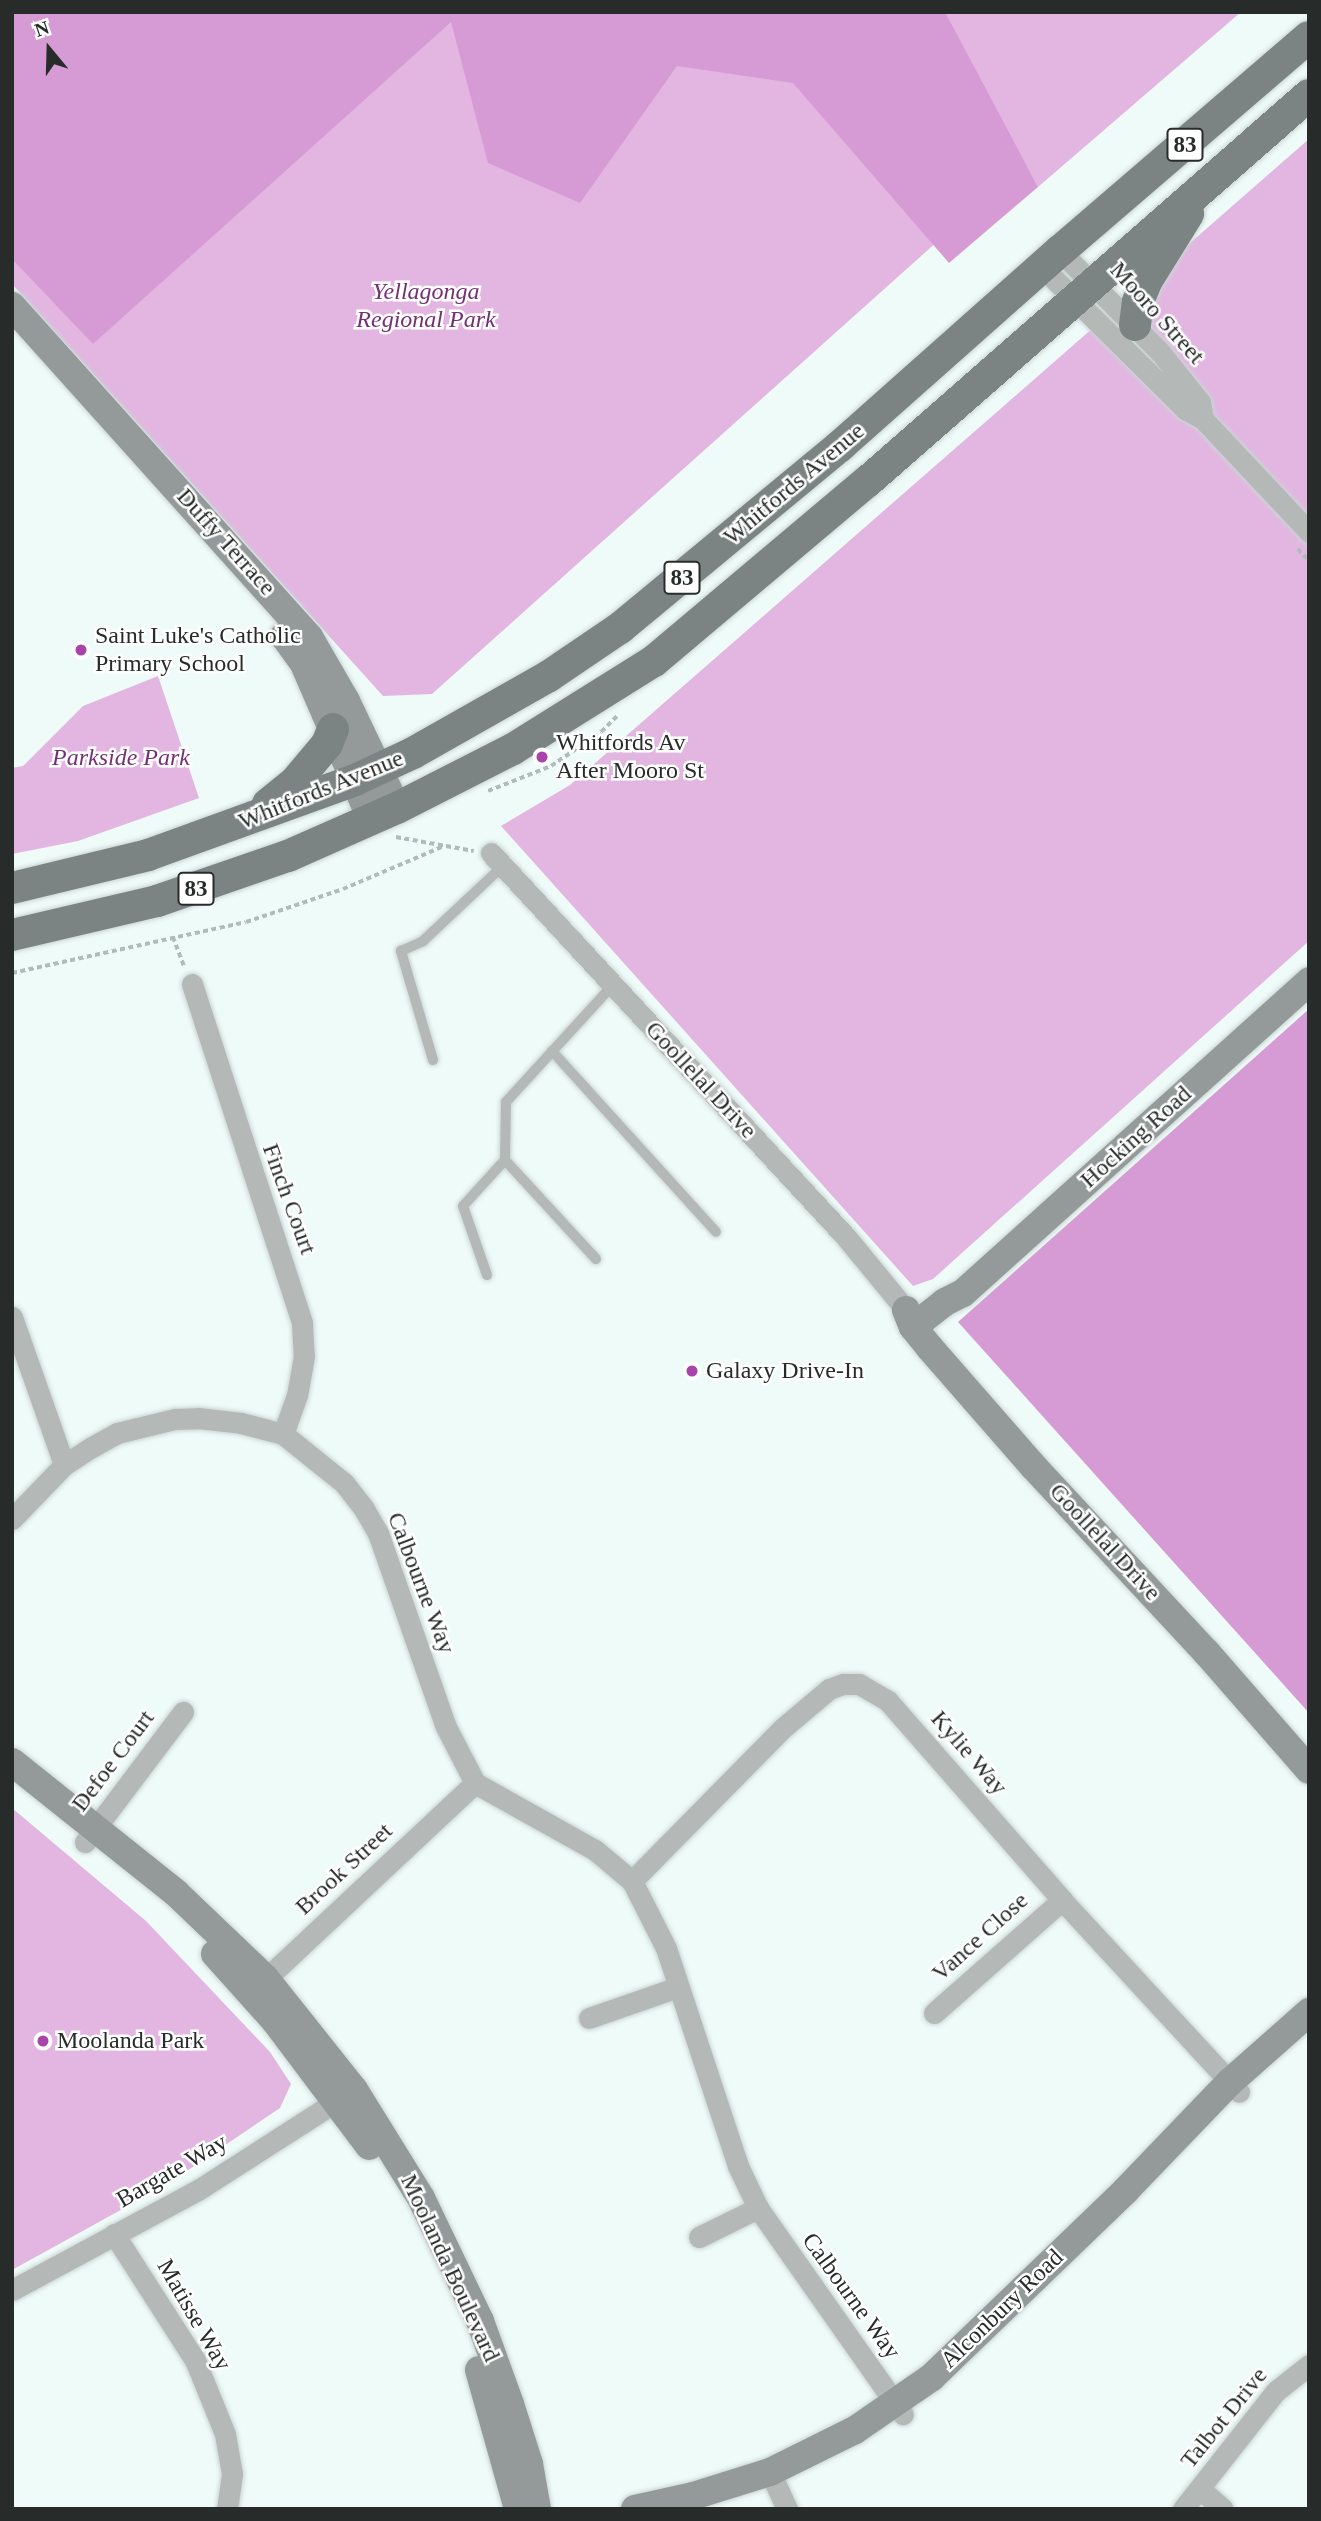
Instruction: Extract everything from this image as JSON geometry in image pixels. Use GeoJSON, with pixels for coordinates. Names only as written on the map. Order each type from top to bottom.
{"type":"FeatureCollection","features":[{"type":"Feature","properties":{"kind":"main road","name":"Whitfords Avenue"},"geometry":{"type":"LineString","coordinates":[[12,888],[148,855],[367,774],[486,713],[620,628],[830,455],[1051,259],[1309,37]]}},
{"type":"Feature","properties":{"kind":"main road","name":"Whitfords Avenue"},"geometry":{"type":"LineString","coordinates":[[12,935],[72,922],[208,885],[385,820],[513,750],[654,661],[868,481],[1084,289],[1309,95]]}},
{"type":"Feature","properties":{"kind":"main road"},"geometry":{"type":"LineString","coordinates":[[1135,324],[1138,302],[1147,280],[1208,183]]}},
{"type":"Feature","properties":{"kind":"main road"},"geometry":{"type":"LineString","coordinates":[[248,820],[296,781],[327,744],[333,729]]}},
{"type":"Feature","properties":{"kind":"street","name":"Mooro Street"},"geometry":{"type":"LineString","coordinates":[[1051,259],[1084,289],[1185,409],[1203,419],[1309,532]]}},
{"type":"Feature","properties":{"kind":"street","name":"Mooro Street"},"geometry":{"type":"LineString","coordinates":[[1084,289],[1135,324],[1200,402],[1203,419]]}},
{"type":"Feature","properties":{"kind":"street","name":"Duffy Terrace"},"geometry":{"type":"LineString","coordinates":[[12,306],[309,637],[326,663],[385,820]]}},
{"type":"Feature","properties":{"kind":"street","name":"Duffy Terrace"},"geometry":{"type":"LineString","coordinates":[[12,333],[284,636],[304,664],[333,729],[367,774]]}},
{"type":"Feature","properties":{"kind":"street","name":"Goollelal Drive"},"geometry":{"type":"LineString","coordinates":[[497,860],[846,1237],[1033,1466],[1181,1623],[1309,1770]]}},
{"type":"Feature","properties":{"kind":"street","name":"Hocking Road"},"geometry":{"type":"LineString","coordinates":[[920,1325],[963,1293],[1309,981]]}},
{"type":"Feature","properties":{"kind":"street","name":"Finch Court"},"geometry":{"type":"LineString","coordinates":[[192,984],[302,1323],[304,1356],[300,1382],[283,1434]]}},
{"type":"Feature","properties":{"kind":"street"},"geometry":{"type":"LineString","coordinates":[[12,1317],[64,1465]]}},
{"type":"Feature","properties":{"kind":"street","name":"Goollelal Drive"},"geometry":{"type":"LineString","coordinates":[[920,1325],[1178,1595],[1309,1746]]}},
{"type":"Feature","properties":{"kind":"street","name":"Calbourne Way"},"geometry":{"type":"LineString","coordinates":[[12,1519],[64,1465],[117,1433],[175,1419],[198,1418],[241,1423],[283,1434],[344,1483],[364,1508],[378,1533],[446,1727],[475,1783],[595,1850],[632,1881],[666,1948],[738,2166],[758,2208],[899,2409]]}},
{"type":"Feature","properties":{"kind":"street","name":"Kylie Way"},"geometry":{"type":"LineString","coordinates":[[632,1881],[784,1727],[829,1689],[843,1684],[859,1684],[888,1701],[1062,1900],[1235,2087]]}},
{"type":"Feature","properties":{"kind":"street","name":"Defoe Court"},"geometry":{"type":"LineString","coordinates":[[90,1835],[183,1712]]}},
{"type":"Feature","properties":{"kind":"street","name":"Moolanda Boulevard"},"geometry":{"type":"LineString","coordinates":[[12,1762],[90,1835]]}},
{"type":"Feature","properties":{"kind":"street","name":"Brook Street"},"geometry":{"type":"LineString","coordinates":[[257,1986],[475,1783]]}},
{"type":"Feature","properties":{"kind":"street","name":"Moolanda Boulevard"},"geometry":{"type":"LineString","coordinates":[[12,1784],[176,1893],[257,1986],[345,2095],[421,2198],[480,2321],[510,2404],[528,2464],[537,2509]]}},
{"type":"Feature","properties":{"kind":"street","name":"Vance Close"},"geometry":{"type":"LineString","coordinates":[[934,2014],[1062,1900]]}},
{"type":"Feature","properties":{"kind":"street"},"geometry":{"type":"LineString","coordinates":[[589,2018],[678,1987]]}},
{"type":"Feature","properties":{"kind":"street","name":"Alconbury Road"},"geometry":{"type":"LineString","coordinates":[[690,2509],[852,2447],[899,2409],[939,2386],[1138,2199],[1235,2087],[1309,2012]]}},
{"type":"Feature","properties":{"kind":"street","name":"Alconbury Road"},"geometry":{"type":"LineString","coordinates":[[1235,2087],[1309,2030]]}},
{"type":"Feature","properties":{"kind":"street","name":"Moolanda Boulevard"},"geometry":{"type":"LineString","coordinates":[[345,2095],[428,2247],[472,2350],[505,2455],[518,2509]]}},
{"type":"Feature","properties":{"kind":"street","name":"Bargate Way"},"geometry":{"type":"LineString","coordinates":[[12,2290],[198,2190],[345,2095]]}},
{"type":"Feature","properties":{"kind":"street"},"geometry":{"type":"LineString","coordinates":[[699,2237],[758,2208]]}},
{"type":"Feature","properties":{"kind":"street","name":"Matisse Way"},"geometry":{"type":"LineString","coordinates":[[114,2234],[200,2372],[226,2434],[232,2474],[227,2509]]}},
{"type":"Feature","properties":{"kind":"street","name":"Talbot Drive"},"geometry":{"type":"LineString","coordinates":[[1183,2509],[1232,2443],[1276,2391],[1309,2365]]}},
{"type":"Feature","properties":{"kind":"street"},"geometry":{"type":"LineString","coordinates":[[773,2477],[787,2509]]}},
{"type":"Feature","properties":{"kind":"street","name":"Alconbury Road"},"geometry":{"type":"LineString","coordinates":[[635,2509],[773,2477]]}},
{"type":"Feature","properties":{"kind":"street"},"geometry":{"type":"LineString","coordinates":[[1200,2489],[1223,2509]]}},
{"type":"Feature","properties":{"kind":"lane"},"geometry":{"type":"LineString","coordinates":[[433,1060],[401,951],[423,941],[497,860]]}},
{"type":"Feature","properties":{"kind":"lane"},"geometry":{"type":"LineString","coordinates":[[487,1275],[463,1206],[505,1160],[506,1102],[613,985]]}},
{"type":"Feature","properties":{"kind":"lane"},"geometry":{"type":"LineString","coordinates":[[552,1051],[716,1232]]}},
{"type":"Feature","properties":{"kind":"lane"},"geometry":{"type":"LineString","coordinates":[[505,1160],[596,1259]]}},
{"type":"Feature","properties":{"kind":"path"},"geometry":{"type":"LineString","coordinates":[[385,820],[444,846],[497,860]]}},
{"type":"Feature","properties":{"kind":"path"},"geometry":{"type":"LineString","coordinates":[[12,973],[246,922],[343,890],[444,846]]}},
{"type":"Feature","properties":{"kind":"path"},"geometry":{"type":"LineString","coordinates":[[173,937],[192,984]]}},
{"type":"Feature","properties":{"kind":"green space","name":"Yellagonga Regional Park"},"geometry":{"type":"Polygon","coordinates":[[[12,12],[1241,12],[1038,187],[1025,163],[432,694],[383,696],[12,284],[12,12]]]}},
{"type":"Feature","properties":{"kind":"green space"},"geometry":{"type":"Polygon","coordinates":[[[1309,139],[1309,941],[933,1279],[913,1286],[501,826],[570,785],[1309,139]]]}},
{"type":"Feature","properties":{"kind":"green space","name":"Parkside Park"},"geometry":{"type":"Polygon","coordinates":[[[158,676],[199,798],[78,841],[12,854],[12,768],[23,766],[83,706],[158,676]]]}},
{"type":"Feature","properties":{"kind":"green space","name":"Moolanda Park"},"geometry":{"type":"Polygon","coordinates":[[[12,1808],[146,1921],[270,2052],[291,2084],[280,2108],[166,2185],[12,2270],[12,1808]]]}},
{"type":"Feature","properties":{"kind":"shaded area"},"geometry":{"type":"Polygon","coordinates":[[[12,12],[945,12],[1038,187],[949,263],[793,83],[677,66],[580,203],[488,163],[451,22],[93,344],[12,259],[12,12]]]}},
{"type":"Feature","properties":{"kind":"shaded area"},"geometry":{"type":"Polygon","coordinates":[[[1309,1009],[1309,1713],[958,1322],[1309,1009]]]}},
{"type":"Feature","properties":{"kind":"place","name":"Saint Luke's Catholic Primary School"},"geometry":{"type":"Point","coordinates":[81,650]}},
{"type":"Feature","properties":{"kind":"place","name":"Whitfords Av After Mooro St"},"geometry":{"type":"Point","coordinates":[542,757]}},
{"type":"Feature","properties":{"kind":"place","name":"Galaxy Drive-In"},"geometry":{"type":"Point","coordinates":[692,1371]}},
{"type":"Feature","properties":{"kind":"place","name":"Moolanda Park"},"geometry":{"type":"Point","coordinates":[43,2041]}}]}
